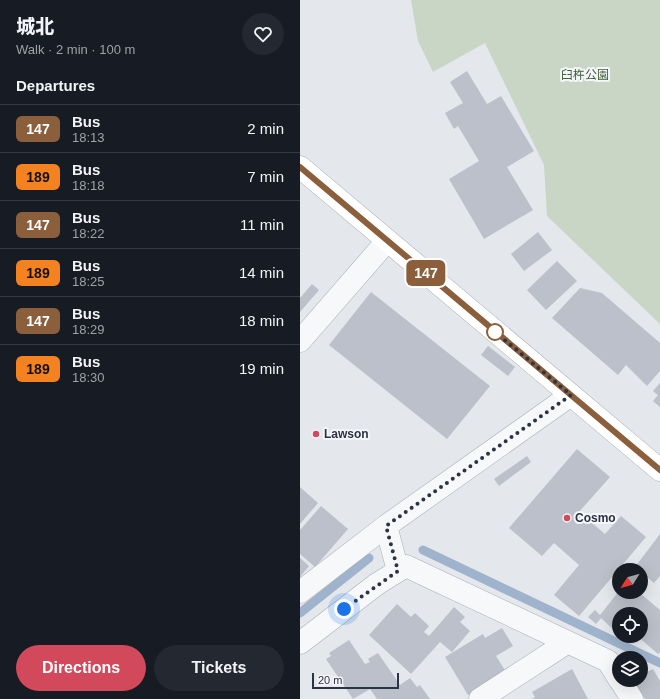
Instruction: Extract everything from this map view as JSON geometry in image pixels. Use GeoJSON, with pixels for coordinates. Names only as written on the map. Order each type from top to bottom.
{"type":"FeatureCollection","features":[{"type":"Feature","properties":{"kind":"main road"},"geometry":{"type":"LineString","coordinates":[[300,167],[660,470]]}},
{"type":"Feature","properties":{"kind":"street"},"geometry":{"type":"LineString","coordinates":[[300,340],[387,241]]}},
{"type":"Feature","properties":{"kind":"street"},"geometry":{"type":"LineString","coordinates":[[300,592],[386,526],[571,395]]}},
{"type":"Feature","properties":{"kind":"street"},"geometry":{"type":"LineString","coordinates":[[386,526],[398,571]]}},
{"type":"Feature","properties":{"kind":"street"},"geometry":{"type":"LineString","coordinates":[[300,643],[377,584],[406,566],[568,642],[608,662],[612,668]]}},
{"type":"Feature","properties":{"kind":"street"},"geometry":{"type":"LineString","coordinates":[[480,699],[568,642]]}},
{"type":"Feature","properties":{"kind":"street"},"geometry":{"type":"LineString","coordinates":[[624,687],[632,699]]}},
{"type":"Feature","properties":{"kind":"green space","name":"臼杵公園"},"geometry":{"type":"Polygon","coordinates":[[[411,0],[660,0],[660,324],[547,216],[544,165],[485,43],[433,72],[418,41],[411,0]]]}},
{"type":"Feature","properties":{"kind":"building"},"geometry":{"type":"Polygon","coordinates":[[[467,71],[487,104],[501,96],[534,151],[507,167],[533,210],[484,239],[449,179],[479,161],[458,126],[454,129],[445,113],[463,103],[450,82],[467,71]]]}},
{"type":"Feature","properties":{"kind":"building"},"geometry":{"type":"Polygon","coordinates":[[[538,232],[552,250],[524,271],[511,254],[538,232]]]}},
{"type":"Feature","properties":{"kind":"building"},"geometry":{"type":"Polygon","coordinates":[[[557,261],[577,281],[546,310],[527,290],[557,261]]]}},
{"type":"Feature","properties":{"kind":"building"},"geometry":{"type":"Polygon","coordinates":[[[312,284],[319,290],[300,312],[300,298],[312,284]]]}},
{"type":"Feature","properties":{"kind":"building"},"geometry":{"type":"Polygon","coordinates":[[[580,288],[602,293],[660,343],[660,371],[647,386],[626,365],[618,375],[552,318],[580,288]]]}},
{"type":"Feature","properties":{"kind":"building"},"geometry":{"type":"Polygon","coordinates":[[[371,292],[490,386],[447,439],[329,345],[371,292]]]}},
{"type":"Feature","properties":{"kind":"building"},"geometry":{"type":"Polygon","coordinates":[[[488,346],[515,367],[508,376],[481,355],[488,346]]]}},
{"type":"Feature","properties":{"kind":"building"},"geometry":{"type":"Polygon","coordinates":[[[660,383],[660,407],[653,401],[658,395],[653,391],[660,383]]]}},
{"type":"Feature","properties":{"kind":"building"},"geometry":{"type":"Polygon","coordinates":[[[577,449],[610,477],[579,512],[605,534],[621,516],[646,537],[624,563],[612,563],[612,577],[579,616],[554,595],[579,565],[554,543],[542,556],[509,528],[577,449]]]}},
{"type":"Feature","properties":{"kind":"building"},"geometry":{"type":"Polygon","coordinates":[[[527,456],[531,462],[499,486],[494,479],[527,456]]]}},
{"type":"Feature","properties":{"kind":"building"},"geometry":{"type":"Polygon","coordinates":[[[300,487],[318,503],[300,524],[300,487]]]}},
{"type":"Feature","properties":{"kind":"building"},"geometry":{"type":"Polygon","coordinates":[[[321,506],[348,529],[315,567],[300,554],[300,530],[321,506]]]}},
{"type":"Feature","properties":{"kind":"building"},"geometry":{"type":"Polygon","coordinates":[[[660,534],[660,576],[654,583],[648,578],[648,563],[638,563],[660,534]]]}},
{"type":"Feature","properties":{"kind":"building"},"geometry":{"type":"Polygon","coordinates":[[[300,558],[309,566],[300,577],[300,558]]]}},
{"type":"Feature","properties":{"kind":"building"},"geometry":{"type":"Polygon","coordinates":[[[613,599],[647,599],[660,610],[660,652],[658,654],[645,643],[648,643],[648,607],[612,607],[612,628],[601,618],[596,624],[588,617],[595,610],[600,615],[613,599]]]}},
{"type":"Feature","properties":{"kind":"building"},"geometry":{"type":"Polygon","coordinates":[[[397,604],[411,617],[415,613],[429,626],[424,632],[429,636],[454,607],[465,617],[460,622],[470,631],[452,652],[440,642],[411,674],[369,635],[397,604]]]}},
{"type":"Feature","properties":{"kind":"building"},"geometry":{"type":"Polygon","coordinates":[[[502,628],[513,646],[496,656],[506,672],[468,695],[445,657],[483,634],[485,638],[502,628]]]}},
{"type":"Feature","properties":{"kind":"building"},"geometry":{"type":"Polygon","coordinates":[[[349,640],[365,664],[370,662],[368,659],[378,653],[400,685],[410,678],[417,687],[420,685],[430,699],[377,699],[370,689],[353,699],[326,659],[331,656],[329,653],[349,640]]]}},
{"type":"Feature","properties":{"kind":"building"},"geometry":{"type":"Polygon","coordinates":[[[572,669],[588,699],[532,699],[535,697],[532,692],[572,669]]]}},
{"type":"Feature","properties":{"kind":"building"},"geometry":{"type":"Polygon","coordinates":[[[653,669],[660,681],[660,699],[645,699],[637,687],[648,687],[648,672],[653,669]]]}},
{"type":"Feature","properties":{"kind":"waterway"},"geometry":{"type":"LineString","coordinates":[[423,550],[660,663]]}},
{"type":"Feature","properties":{"kind":"waterway"},"geometry":{"type":"LineString","coordinates":[[300,613],[369,558]]}},
{"type":"Feature","properties":{"kind":"bus line","name":"147"},"geometry":{"type":"LineString","coordinates":[[300,167],[660,470]]}},
{"type":"Feature","properties":{"kind":"place","name":"Lawson"},"geometry":{"type":"Point","coordinates":[316,434]}},
{"type":"Feature","properties":{"kind":"place","name":"Cosmo"},"geometry":{"type":"Point","coordinates":[567,518]}},
{"type":"Feature","properties":{"kind":"route"},"geometry":{"type":"LineString","coordinates":[[344,609],[377,584],[398,571],[386,526],[571,395],[495,332]]}}]}
